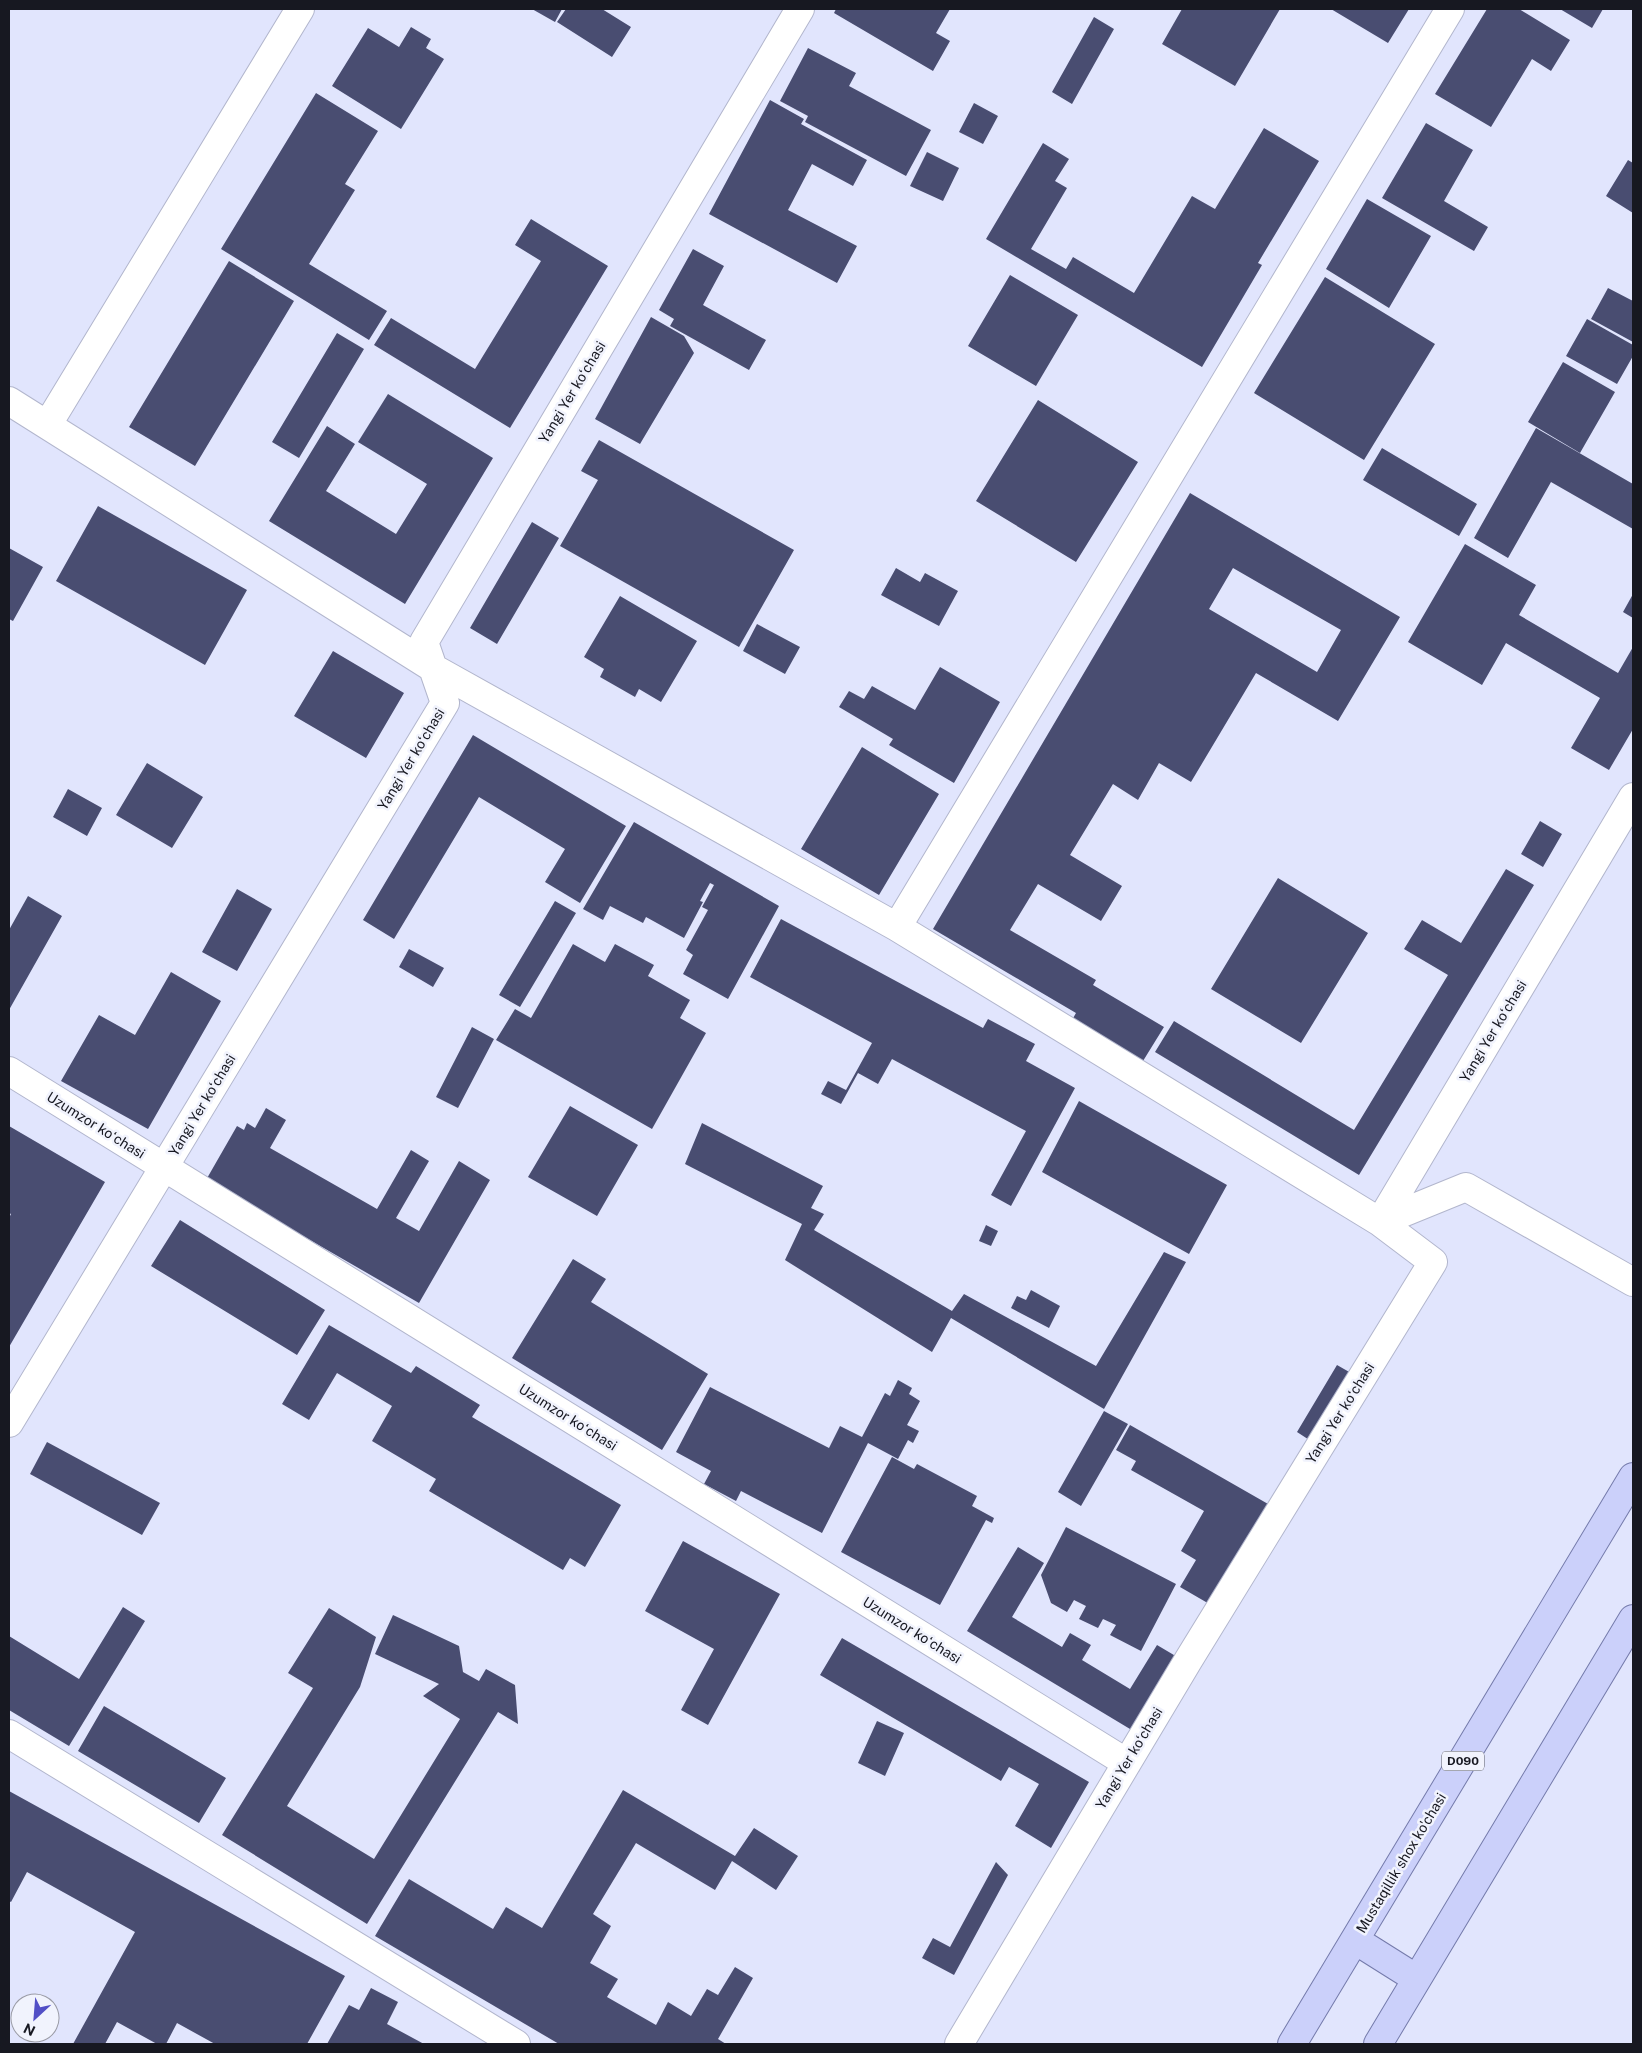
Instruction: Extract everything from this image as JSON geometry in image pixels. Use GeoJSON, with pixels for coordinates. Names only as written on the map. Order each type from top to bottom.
{"type":"FeatureCollection","features":[{"type":"Feature","properties":{"kind":"main road","name":"Mustaqillik shox ko'chasi"},"geometry":{"type":"LineString","coordinates":[[1292,2044],[1633,1477]]}},
{"type":"Feature","properties":{"kind":"main road"},"geometry":{"type":"LineString","coordinates":[[1378,2044],[1633,1619]]}},
{"type":"Feature","properties":{"kind":"main road"},"geometry":{"type":"LineString","coordinates":[[1355,1940],[1417,1979]]}},
{"type":"Feature","properties":{"kind":"street"},"geometry":{"type":"LineString","coordinates":[[48,424],[300,9]]}},
{"type":"Feature","properties":{"kind":"street","name":"Yangi Yer koʻchasi"},"geometry":{"type":"LineString","coordinates":[[9,1423],[445,703],[424,642],[800,9]]}},
{"type":"Feature","properties":{"kind":"street"},"geometry":{"type":"LineString","coordinates":[[897,927],[1450,9]]}},
{"type":"Feature","properties":{"kind":"street"},"geometry":{"type":"LineString","coordinates":[[9,401],[433,668],[897,927],[1380,1222],[1466,1187],[1633,1282]]}},
{"type":"Feature","properties":{"kind":"street","name":"Yangi Yer koʻchasi"},"geometry":{"type":"LineString","coordinates":[[959,2044],[1194,1650],[1433,1262],[1380,1222],[1633,797]]}},
{"type":"Feature","properties":{"kind":"street","name":"Uzumzor koʻchasi"},"geometry":{"type":"LineString","coordinates":[[9,1071],[1127,1763]]}},
{"type":"Feature","properties":{"kind":"street"},"geometry":{"type":"LineString","coordinates":[[9,1734],[516,2044]]}},
{"type":"Feature","properties":{"kind":"building"},"geometry":{"type":"Polygon","coordinates":[[[532,9],[562,9],[555,22],[532,9]]]}},
{"type":"Feature","properties":{"kind":"building"},"geometry":{"type":"Polygon","coordinates":[[[566,9],[602,9],[631,27],[612,57],[557,22],[566,9]]]}},
{"type":"Feature","properties":{"kind":"building"},"geometry":{"type":"Polygon","coordinates":[[[836,9],[950,9],[936,33],[950,41],[933,71],[834,13],[836,9]]]}},
{"type":"Feature","properties":{"kind":"building"},"geometry":{"type":"Polygon","coordinates":[[[1182,9],[1280,9],[1235,86],[1162,44],[1182,9]]]}},
{"type":"Feature","properties":{"kind":"building"},"geometry":{"type":"Polygon","coordinates":[[[1331,9],[1409,9],[1388,43],[1331,9]]]}},
{"type":"Feature","properties":{"kind":"building"},"geometry":{"type":"Polygon","coordinates":[[[1487,9],[1519,9],[1570,40],[1551,71],[1532,59],[1491,127],[1435,94],[1487,9]]]}},
{"type":"Feature","properties":{"kind":"building"},"geometry":{"type":"Polygon","coordinates":[[[1560,9],[1603,9],[1592,28],[1560,9]]]}},
{"type":"Feature","properties":{"kind":"building"},"geometry":{"type":"Polygon","coordinates":[[[1094,17],[1114,29],[1072,104],[1052,92],[1094,17]]]}},
{"type":"Feature","properties":{"kind":"building"},"geometry":{"type":"Polygon","coordinates":[[[411,27],[431,39],[426,48],[444,59],[401,129],[332,86],[368,28],[399,47],[411,27]]]}},
{"type":"Feature","properties":{"kind":"building"},"geometry":{"type":"Polygon","coordinates":[[[808,48],[856,73],[849,86],[931,130],[906,176],[805,122],[808,116],[780,101],[808,48]]]}},
{"type":"Feature","properties":{"kind":"building"},"geometry":{"type":"Polygon","coordinates":[[[316,93],[378,131],[345,184],[355,190],[309,264],[387,311],[369,340],[221,249],[316,93]]]}},
{"type":"Feature","properties":{"kind":"building"},"geometry":{"type":"Polygon","coordinates":[[[770,100],[804,119],[801,124],[867,160],[853,186],[812,164],[788,210],[857,246],[837,283],[709,214],[770,100]]]}},
{"type":"Feature","properties":{"kind":"building"},"geometry":{"type":"Polygon","coordinates":[[[974,103],[998,116],[983,144],[959,132],[974,103]]]}},
{"type":"Feature","properties":{"kind":"building"},"geometry":{"type":"Polygon","coordinates":[[[1426,123],[1473,150],[1444,201],[1488,227],[1474,251],[1382,198],[1426,123]]]}},
{"type":"Feature","properties":{"kind":"building"},"geometry":{"type":"Polygon","coordinates":[[[1264,128],[1319,161],[1258,263],[1262,265],[1202,367],[986,239],[1043,143],[1069,159],[1055,181],[1067,188],[1031,249],[1066,269],[1073,257],[1134,293],[1192,196],[1215,209],[1264,128]]]}},
{"type":"Feature","properties":{"kind":"building"},"geometry":{"type":"Polygon","coordinates":[[[927,152],[959,168],[943,201],[910,186],[927,152]]]}},
{"type":"Feature","properties":{"kind":"building"},"geometry":{"type":"Polygon","coordinates":[[[1628,160],[1633,163],[1633,213],[1606,196],[1628,160]]]}},
{"type":"Feature","properties":{"kind":"building"},"geometry":{"type":"Polygon","coordinates":[[[1367,199],[1431,236],[1389,308],[1326,269],[1367,199]]]}},
{"type":"Feature","properties":{"kind":"building"},"geometry":{"type":"Polygon","coordinates":[[[531,219],[608,266],[510,428],[374,345],[391,318],[475,369],[541,261],[515,245],[531,219]]]}},
{"type":"Feature","properties":{"kind":"building"},"geometry":{"type":"Polygon","coordinates":[[[693,249],[724,266],[703,305],[766,340],[749,370],[670,326],[674,319],[659,310],[693,249]]]}},
{"type":"Feature","properties":{"kind":"building"},"geometry":{"type":"Polygon","coordinates":[[[229,261],[294,301],[195,466],[129,427],[229,261]]]}},
{"type":"Feature","properties":{"kind":"building"},"geometry":{"type":"Polygon","coordinates":[[[1010,275],[1078,315],[1036,386],[968,346],[1010,275]]]}},
{"type":"Feature","properties":{"kind":"building"},"geometry":{"type":"Polygon","coordinates":[[[1325,277],[1435,344],[1364,460],[1254,393],[1325,277]]]}},
{"type":"Feature","properties":{"kind":"building"},"geometry":{"type":"Polygon","coordinates":[[[1608,288],[1633,301],[1633,342],[1591,319],[1608,288]]]}},
{"type":"Feature","properties":{"kind":"building"},"geometry":{"type":"Polygon","coordinates":[[[651,317],[684,336],[694,353],[640,444],[595,419],[651,317]]]}},
{"type":"Feature","properties":{"kind":"building"},"geometry":{"type":"Polygon","coordinates":[[[1587,319],[1633,345],[1633,356],[1617,384],[1566,356],[1587,319]]]}},
{"type":"Feature","properties":{"kind":"building"},"geometry":{"type":"Polygon","coordinates":[[[337,333],[364,349],[299,458],[272,442],[337,333]]]}},
{"type":"Feature","properties":{"kind":"building"},"geometry":{"type":"Polygon","coordinates":[[[1563,362],[1615,392],[1580,453],[1528,422],[1563,362]]]}},
{"type":"Feature","properties":{"kind":"building"},"geometry":{"type":"Polygon","coordinates":[[[388,394],[493,458],[405,604],[269,521],[327,426],[355,444],[326,491],[396,534],[427,484],[358,442],[388,394]]]}},
{"type":"Feature","properties":{"kind":"building"},"geometry":{"type":"Polygon","coordinates":[[[1038,400],[1138,462],[1076,562],[976,501],[1038,400]]]}},
{"type":"Feature","properties":{"kind":"building"},"geometry":{"type":"Polygon","coordinates":[[[1536,428],[1633,484],[1633,529],[1551,482],[1508,558],[1474,538],[1536,428]]]}},
{"type":"Feature","properties":{"kind":"building"},"geometry":{"type":"Polygon","coordinates":[[[599,440],[794,550],[739,647],[560,546],[598,480],[581,471],[599,440]]]}},
{"type":"Feature","properties":{"kind":"building"},"geometry":{"type":"Polygon","coordinates":[[[1382,448],[1477,504],[1459,536],[1363,480],[1382,448]]]}},
{"type":"Feature","properties":{"kind":"building"},"geometry":{"type":"Polygon","coordinates":[[[1190,493],[1400,617],[1338,721],[1256,673],[1191,782],[1159,763],[1138,800],[1113,784],[1070,855],[1122,886],[1101,921],[1038,884],[1010,930],[1096,980],[1093,985],[1164,1027],[1143,1061],[1072,1020],[1076,1013],[933,929],[1190,493]],[[1233,568],[1209,609],[1317,672],[1341,630],[1233,568]]]}},
{"type":"Feature","properties":{"kind":"building"},"geometry":{"type":"Polygon","coordinates":[[[98,506],[247,590],[205,665],[56,581],[98,506]]]}},
{"type":"Feature","properties":{"kind":"building"},"geometry":{"type":"Polygon","coordinates":[[[532,522],[559,538],[497,644],[470,628],[532,522]]]}},
{"type":"Feature","properties":{"kind":"building"},"geometry":{"type":"Polygon","coordinates":[[[1465,544],[1536,585],[1519,615],[1618,673],[1633,647],[1633,729],[1609,770],[1571,748],[1600,698],[1506,643],[1482,685],[1408,642],[1465,544]]]}},
{"type":"Feature","properties":{"kind":"building"},"geometry":{"type":"Polygon","coordinates":[[[9,548],[43,567],[13,621],[9,619],[9,548]]]}},
{"type":"Feature","properties":{"kind":"building"},"geometry":{"type":"Polygon","coordinates":[[[896,568],[920,582],[925,573],[958,591],[939,626],[881,595],[896,568]]]}},
{"type":"Feature","properties":{"kind":"building"},"geometry":{"type":"Polygon","coordinates":[[[1633,594],[1633,618],[1623,612],[1633,594]]]}},
{"type":"Feature","properties":{"kind":"building"},"geometry":{"type":"Polygon","coordinates":[[[620,596],[697,641],[661,702],[639,689],[635,697],[600,677],[604,669],[584,657],[620,596]]]}},
{"type":"Feature","properties":{"kind":"building"},"geometry":{"type":"Polygon","coordinates":[[[757,624],[800,647],[785,674],[743,651],[757,624]]]}},
{"type":"Feature","properties":{"kind":"building"},"geometry":{"type":"Polygon","coordinates":[[[333,651],[404,693],[366,758],[294,716],[333,651]]]}},
{"type":"Feature","properties":{"kind":"building"},"geometry":{"type":"Polygon","coordinates":[[[940,667],[1000,702],[954,783],[889,745],[893,739],[839,707],[849,691],[864,699],[872,686],[915,710],[940,667]]]}},
{"type":"Feature","properties":{"kind":"building"},"geometry":{"type":"Polygon","coordinates":[[[473,735],[626,826],[580,903],[545,882],[565,849],[479,797],[394,939],[363,920],[473,735]]]}},
{"type":"Feature","properties":{"kind":"building"},"geometry":{"type":"Polygon","coordinates":[[[862,747],[939,794],[879,895],[801,849],[862,747]]]}},
{"type":"Feature","properties":{"kind":"building"},"geometry":{"type":"Polygon","coordinates":[[[147,763],[203,797],[172,848],[116,815],[147,763]]]}},
{"type":"Feature","properties":{"kind":"building"},"geometry":{"type":"Polygon","coordinates":[[[68,789],[102,808],[87,836],[53,817],[68,789]]]}},
{"type":"Feature","properties":{"kind":"building"},"geometry":{"type":"Polygon","coordinates":[[[1540,821],[1562,834],[1543,867],[1521,854],[1540,821]]]}},
{"type":"Feature","properties":{"kind":"building"},"geometry":{"type":"Polygon","coordinates":[[[634,822],[779,906],[728,999],[683,974],[693,955],[686,950],[708,910],[702,907],[714,885],[710,883],[700,901],[703,902],[684,938],[646,917],[643,923],[610,906],[603,920],[583,909],[634,822]]]}},
{"type":"Feature","properties":{"kind":"building"},"geometry":{"type":"Polygon","coordinates":[[[1506,869],[1534,885],[1359,1175],[1155,1052],[1174,1021],[1354,1130],[1448,975],[1404,949],[1422,920],[1461,943],[1506,869]]]}},
{"type":"Feature","properties":{"kind":"building"},"geometry":{"type":"Polygon","coordinates":[[[1278,878],[1368,933],[1301,1043],[1211,989],[1278,878]]]}},
{"type":"Feature","properties":{"kind":"building"},"geometry":{"type":"Polygon","coordinates":[[[237,889],[272,909],[237,971],[202,952],[237,889]]]}},
{"type":"Feature","properties":{"kind":"building"},"geometry":{"type":"Polygon","coordinates":[[[28,896],[62,916],[9,1010],[9,930],[28,896]]]}},
{"type":"Feature","properties":{"kind":"building"},"geometry":{"type":"Polygon","coordinates":[[[555,901],[576,913],[520,1007],[499,995],[555,901]]]}},
{"type":"Feature","properties":{"kind":"building"},"geometry":{"type":"Polygon","coordinates":[[[781,919],[983,1028],[988,1019],[1035,1044],[1026,1061],[1075,1088],[1011,1206],[991,1195],[1026,1131],[892,1059],[878,1084],[858,1073],[841,1104],[821,1094],[828,1081],[846,1090],[872,1043],[750,977],[781,919]]]}},
{"type":"Feature","properties":{"kind":"building"},"geometry":{"type":"Polygon","coordinates":[[[573,944],[605,962],[615,944],[654,965],[648,976],[690,1000],[680,1018],[706,1033],[652,1129],[496,1040],[515,1009],[531,1018],[573,944]]]}},
{"type":"Feature","properties":{"kind":"building"},"geometry":{"type":"Polygon","coordinates":[[[409,949],[444,968],[433,987],[399,967],[409,949]]]}},
{"type":"Feature","properties":{"kind":"building"},"geometry":{"type":"Polygon","coordinates":[[[171,972],[221,1001],[148,1129],[61,1081],[99,1015],[135,1035],[171,972]]]}},
{"type":"Feature","properties":{"kind":"building"},"geometry":{"type":"Polygon","coordinates":[[[472,1027],[494,1039],[458,1108],[436,1097],[472,1027]]]}},
{"type":"Feature","properties":{"kind":"building"},"geometry":{"type":"Polygon","coordinates":[[[1079,1101],[1227,1185],[1189,1254],[1042,1172],[1079,1101]]]}},
{"type":"Feature","properties":{"kind":"building"},"geometry":{"type":"Polygon","coordinates":[[[570,1106],[638,1145],[597,1216],[528,1177],[570,1106]]]}},
{"type":"Feature","properties":{"kind":"building"},"geometry":{"type":"Polygon","coordinates":[[[266,1108],[286,1120],[270,1148],[377,1209],[411,1150],[429,1161],[396,1218],[419,1231],[459,1161],[490,1180],[419,1303],[206,1180],[237,1126],[244,1130],[247,1123],[255,1128],[266,1108]]]}},
{"type":"Feature","properties":{"kind":"building"},"geometry":{"type":"Polygon","coordinates":[[[702,1123],[823,1186],[811,1208],[824,1214],[814,1230],[952,1311],[964,1294],[1096,1366],[1164,1252],[1186,1262],[1104,1409],[951,1318],[932,1352],[785,1260],[802,1224],[685,1164],[702,1123]]]}},
{"type":"Feature","properties":{"kind":"building"},"geometry":{"type":"Polygon","coordinates":[[[9,1126],[105,1182],[9,1347],[9,1218],[11,1214],[9,1213],[9,1126]]]}},
{"type":"Feature","properties":{"kind":"building"},"geometry":{"type":"Polygon","coordinates":[[[180,1220],[325,1310],[297,1355],[151,1266],[180,1220]]]}},
{"type":"Feature","properties":{"kind":"building"},"geometry":{"type":"Polygon","coordinates":[[[986,1225],[998,1231],[991,1246],[979,1241],[986,1225]]]}},
{"type":"Feature","properties":{"kind":"building"},"geometry":{"type":"Polygon","coordinates":[[[573,1259],[606,1279],[591,1302],[708,1374],[662,1450],[512,1358],[573,1259]]]}},
{"type":"Feature","properties":{"kind":"building"},"geometry":{"type":"Polygon","coordinates":[[[1031,1290],[1060,1306],[1049,1328],[1011,1308],[1017,1296],[1026,1300],[1031,1290]]]}},
{"type":"Feature","properties":{"kind":"building"},"geometry":{"type":"Polygon","coordinates":[[[329,1325],[411,1373],[416,1366],[480,1405],[472,1417],[621,1505],[585,1567],[570,1558],[563,1570],[429,1491],[436,1479],[372,1441],[392,1406],[337,1373],[309,1420],[282,1404],[329,1325]]]}},
{"type":"Feature","properties":{"kind":"building"},"geometry":{"type":"Polygon","coordinates":[[[1337,1365],[1358,1377],[1317,1445],[1297,1432],[1337,1365]]]}},
{"type":"Feature","properties":{"kind":"building"},"geometry":{"type":"Polygon","coordinates":[[[898,1380],[912,1388],[909,1394],[920,1401],[907,1425],[919,1431],[913,1443],[908,1440],[898,1459],[868,1443],[822,1533],[741,1491],[736,1501],[704,1484],[711,1471],[676,1452],[710,1387],[829,1448],[840,1426],[862,1437],[885,1393],[890,1396],[898,1380]]]}},
{"type":"Feature","properties":{"kind":"building"},"geometry":{"type":"Polygon","coordinates":[[[1104,1411],[1128,1424],[1081,1506],[1058,1492],[1104,1411]]]}},
{"type":"Feature","properties":{"kind":"building"},"geometry":{"type":"Polygon","coordinates":[[[1130,1425],[1275,1508],[1218,1609],[1180,1587],[1196,1560],[1181,1551],[1204,1511],[1131,1470],[1136,1461],[1116,1450],[1130,1425]]]}},
{"type":"Feature","properties":{"kind":"building"},"geometry":{"type":"Polygon","coordinates":[[[47,1442],[160,1503],[142,1535],[30,1474],[47,1442]]]}},
{"type":"Feature","properties":{"kind":"building"},"geometry":{"type":"Polygon","coordinates":[[[892,1457],[914,1469],[917,1464],[977,1496],[972,1506],[994,1518],[992,1523],[986,1520],[940,1605],[841,1552],[892,1457]]]}},
{"type":"Feature","properties":{"kind":"building"},"geometry":{"type":"Polygon","coordinates":[[[1066,1527],[1176,1584],[1141,1651],[1110,1635],[1116,1625],[1103,1619],[1098,1628],[1079,1619],[1086,1606],[1074,1600],[1067,1612],[1051,1603],[1041,1575],[1066,1527]]]}},
{"type":"Feature","properties":{"kind":"building"},"geometry":{"type":"Polygon","coordinates":[[[683,1541],[780,1594],[708,1725],[681,1710],[714,1649],[645,1611],[683,1541]]]}},
{"type":"Feature","properties":{"kind":"building"},"geometry":{"type":"Polygon","coordinates":[[[1018,1547],[1044,1563],[1012,1617],[1062,1647],[1070,1633],[1091,1645],[1082,1660],[1130,1689],[1157,1645],[1184,1661],[1140,1735],[967,1631],[1018,1547]]]}},
{"type":"Feature","properties":{"kind":"building"},"geometry":{"type":"Polygon","coordinates":[[[123,1607],[145,1621],[69,1746],[9,1710],[9,1636],[79,1679],[123,1607]]]}},
{"type":"Feature","properties":{"kind":"building"},"geometry":{"type":"Polygon","coordinates":[[[329,1608],[376,1637],[360,1687],[287,1806],[374,1859],[460,1719],[423,1696],[439,1684],[375,1654],[393,1615],[459,1646],[463,1672],[479,1681],[486,1669],[515,1685],[518,1724],[498,1712],[367,1924],[222,1835],[313,1688],[288,1673],[329,1608]]]}},
{"type":"Feature","properties":{"kind":"building"},"geometry":{"type":"Polygon","coordinates":[[[842,1638],[1089,1782],[1051,1848],[1015,1826],[1039,1784],[1009,1767],[1001,1781],[820,1675],[842,1638]]]}},
{"type":"Feature","properties":{"kind":"building"},"geometry":{"type":"Polygon","coordinates":[[[104,1706],[226,1778],[199,1823],[78,1751],[104,1706]]]}},
{"type":"Feature","properties":{"kind":"building"},"geometry":{"type":"Polygon","coordinates":[[[877,1721],[904,1733],[885,1776],[858,1763],[877,1721]]]}},
{"type":"Feature","properties":{"kind":"building"},"geometry":{"type":"Polygon","coordinates":[[[623,1790],[735,1856],[754,1828],[798,1856],[776,1890],[732,1861],[715,1890],[636,1843],[593,1914],[611,1926],[590,1963],[618,1979],[607,1997],[656,2025],[668,2002],[691,2016],[707,1989],[718,1995],[735,1967],[753,1978],[718,2039],[726,2044],[559,2044],[375,1936],[409,1879],[493,1929],[506,1907],[542,1928],[623,1790]]]}},
{"type":"Feature","properties":{"kind":"building"},"geometry":{"type":"Polygon","coordinates":[[[9,1791],[345,1976],[307,2044],[215,2044],[177,2023],[166,2044],[157,2044],[117,2022],[105,2044],[73,2044],[135,1932],[27,1872],[11,1902],[9,1901],[9,1791]]]}},
{"type":"Feature","properties":{"kind":"building"},"geometry":{"type":"Polygon","coordinates":[[[996,1862],[1008,1875],[954,1975],[922,1958],[933,1938],[950,1947],[996,1862]]]}},
{"type":"Feature","properties":{"kind":"building"},"geometry":{"type":"Polygon","coordinates":[[[371,1988],[398,2002],[387,2024],[424,2044],[327,2044],[349,2005],[359,2010],[371,1988]]]}}]}
